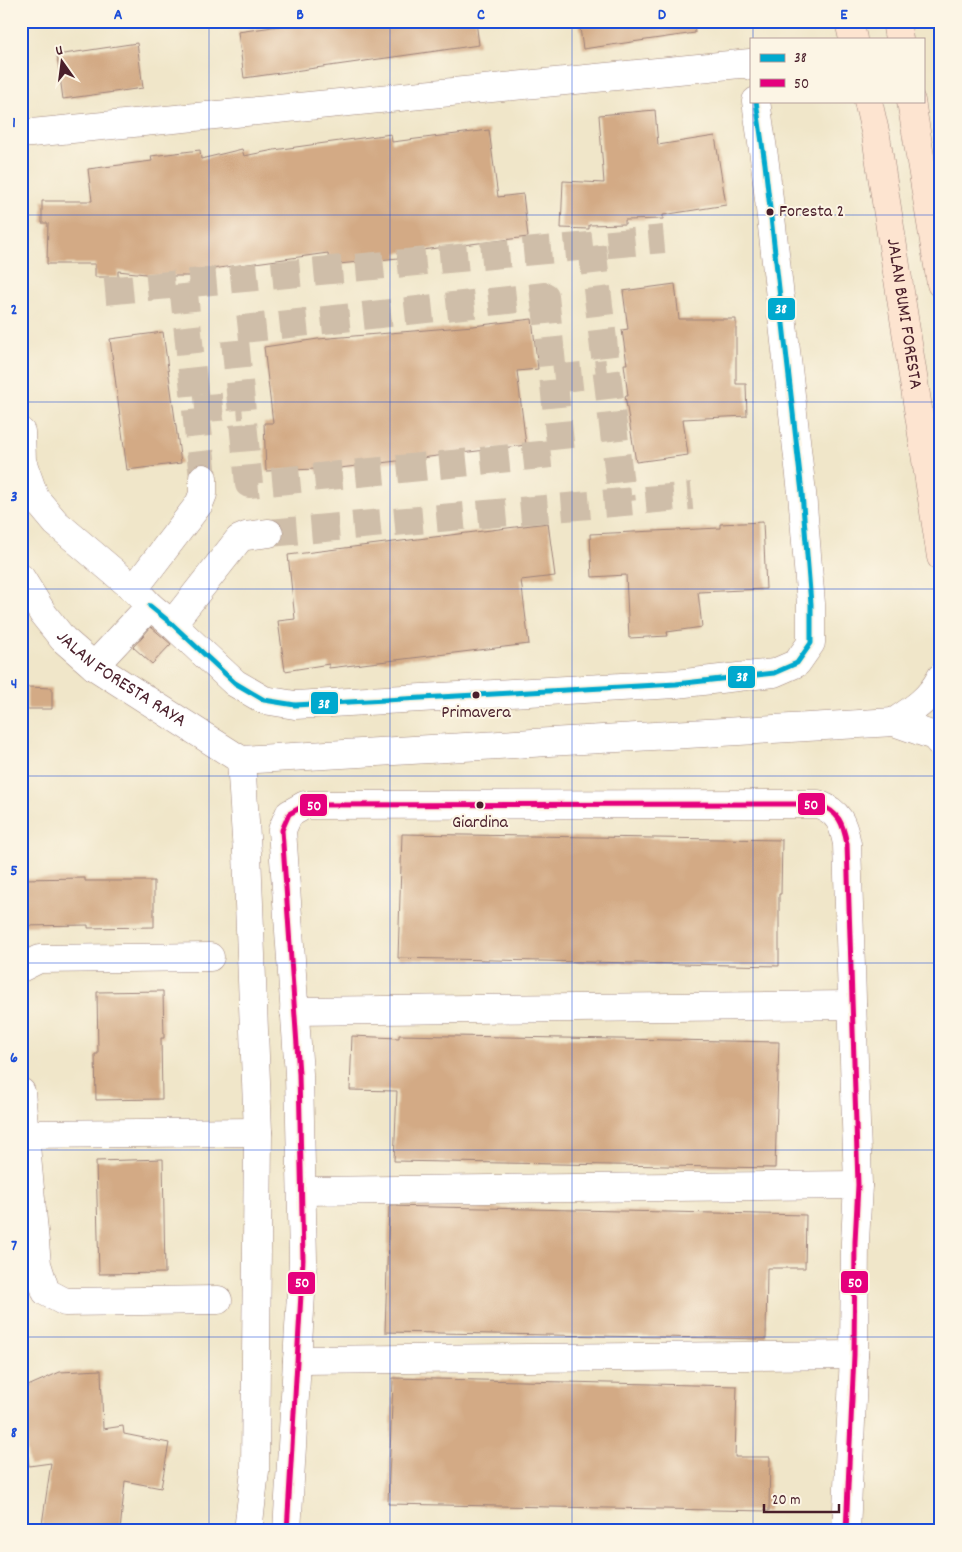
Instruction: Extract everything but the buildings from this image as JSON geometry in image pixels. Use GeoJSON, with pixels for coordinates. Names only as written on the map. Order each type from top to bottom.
{"type":"FeatureCollection","features":[{"type":"Feature","properties":{"kind":"main road"},"geometry":{"type":"LineString","coordinates":[[849,21],[853,38]]}},
{"type":"Feature","properties":{"kind":"main road"},"geometry":{"type":"LineString","coordinates":[[896,21],[899,38]]}},
{"type":"Feature","properties":{"kind":"main road","name":"JALAN BUMI FORESTA"},"geometry":{"type":"LineString","coordinates":[[868,102],[876,136],[941,557]]}},
{"type":"Feature","properties":{"kind":"main road"},"geometry":{"type":"LineString","coordinates":[[911,102],[941,284]]}},
{"type":"Feature","properties":{"kind":"street"},"geometry":{"type":"LineString","coordinates":[[21,134],[750,63]]}},
{"type":"Feature","properties":{"kind":"street"},"geometry":{"type":"LineString","coordinates":[[21,432],[22,461],[36,498],[56,523],[172,624],[235,683],[264,700],[295,705],[676,684],[774,674],[797,663],[811,643],[811,604],[802,493],[765,164],[756,102]]}},
{"type":"Feature","properties":{"kind":"street"},"geometry":{"type":"LineString","coordinates":[[94,666],[142,598],[199,504],[203,494],[204,478]]}},
{"type":"Feature","properties":{"kind":"street"},"geometry":{"type":"LineString","coordinates":[[172,624],[239,539],[246,536],[269,533]]}},
{"type":"Feature","properties":{"kind":"street","name":"JALAN FORESTA RAYA"},"geometry":{"type":"LineString","coordinates":[[21,578],[44,615],[63,639],[94,666],[241,760]]}},
{"type":"Feature","properties":{"kind":"street"},"geometry":{"type":"LineString","coordinates":[[894,722],[915,709],[934,690],[941,677]]}},
{"type":"Feature","properties":{"kind":"street"},"geometry":{"type":"LineString","coordinates":[[248,1531],[255,1470],[258,1132],[247,853],[241,760],[894,722],[934,736],[941,744]]}},
{"type":"Feature","properties":{"kind":"street"},"geometry":{"type":"LineString","coordinates":[[287,1531],[303,1260],[299,1074],[282,830],[289,814],[304,805],[818,804],[831,809],[837,817],[844,830],[847,844],[858,1185],[855,1242],[854,1355],[846,1531]]}},
{"type":"Feature","properties":{"kind":"street"},"geometry":{"type":"LineString","coordinates":[[21,968],[39,959],[210,957]]}},
{"type":"Feature","properties":{"kind":"street"},"geometry":{"type":"LineString","coordinates":[[294,1011],[852,1004]]}},
{"type":"Feature","properties":{"kind":"street"},"geometry":{"type":"LineString","coordinates":[[21,1092],[37,1264],[46,1292],[66,1302],[218,1300]]}},
{"type":"Feature","properties":{"kind":"street"},"geometry":{"type":"LineString","coordinates":[[25,1134],[258,1132]]}},
{"type":"Feature","properties":{"kind":"street"},"geometry":{"type":"LineString","coordinates":[[302,1191],[858,1185]]}},
{"type":"Feature","properties":{"kind":"street"},"geometry":{"type":"LineString","coordinates":[[297,1360],[854,1355]]}},
{"type":"Feature","properties":{"kind":"tunnel"},"geometry":{"type":"LineString","coordinates":[[105,291],[664,239]]}},
{"type":"Feature","properties":{"kind":"tunnel"},"geometry":{"type":"LineString","coordinates":[[592,246],[622,502]]}},
{"type":"Feature","properties":{"kind":"tunnel"},"geometry":{"type":"LineString","coordinates":[[183,284],[203,478]]}},
{"type":"Feature","properties":{"kind":"tunnel"},"geometry":{"type":"LineString","coordinates":[[545,296],[561,453],[249,484],[234,330],[545,296]]}},
{"type":"Feature","properties":{"kind":"tunnel"},"geometry":{"type":"LineString","coordinates":[[554,379],[607,373]]}},
{"type":"Feature","properties":{"kind":"tunnel"},"geometry":{"type":"LineString","coordinates":[[195,409],[242,405]]}},
{"type":"Feature","properties":{"kind":"tunnel"},"geometry":{"type":"LineString","coordinates":[[269,533],[692,496]]}},
{"type":"Feature","properties":{"kind":"transit line","name":"38"},"geometry":{"type":"LineString","coordinates":[[150,606],[235,683],[264,700],[295,705],[676,684],[774,673],[797,663],[811,643],[811,604],[802,493],[765,164],[756,102]]}},
{"type":"Feature","properties":{"kind":"transit line","name":"50"},"geometry":{"type":"LineString","coordinates":[[287,1531],[303,1260],[299,1074],[282,830],[289,814],[305,805],[818,804],[831,811],[839,819],[847,844],[858,1185],[855,1242],[854,1355],[846,1531]]}},
{"type":"Feature","properties":{"kind":"place","name":"Foresta 2"},"geometry":{"type":"Point","coordinates":[770,212]}},
{"type":"Feature","properties":{"kind":"place","name":"Primavera"},"geometry":{"type":"Point","coordinates":[476,695]}},
{"type":"Feature","properties":{"kind":"place","name":"Giardina"},"geometry":{"type":"Point","coordinates":[480,805]}}]}
